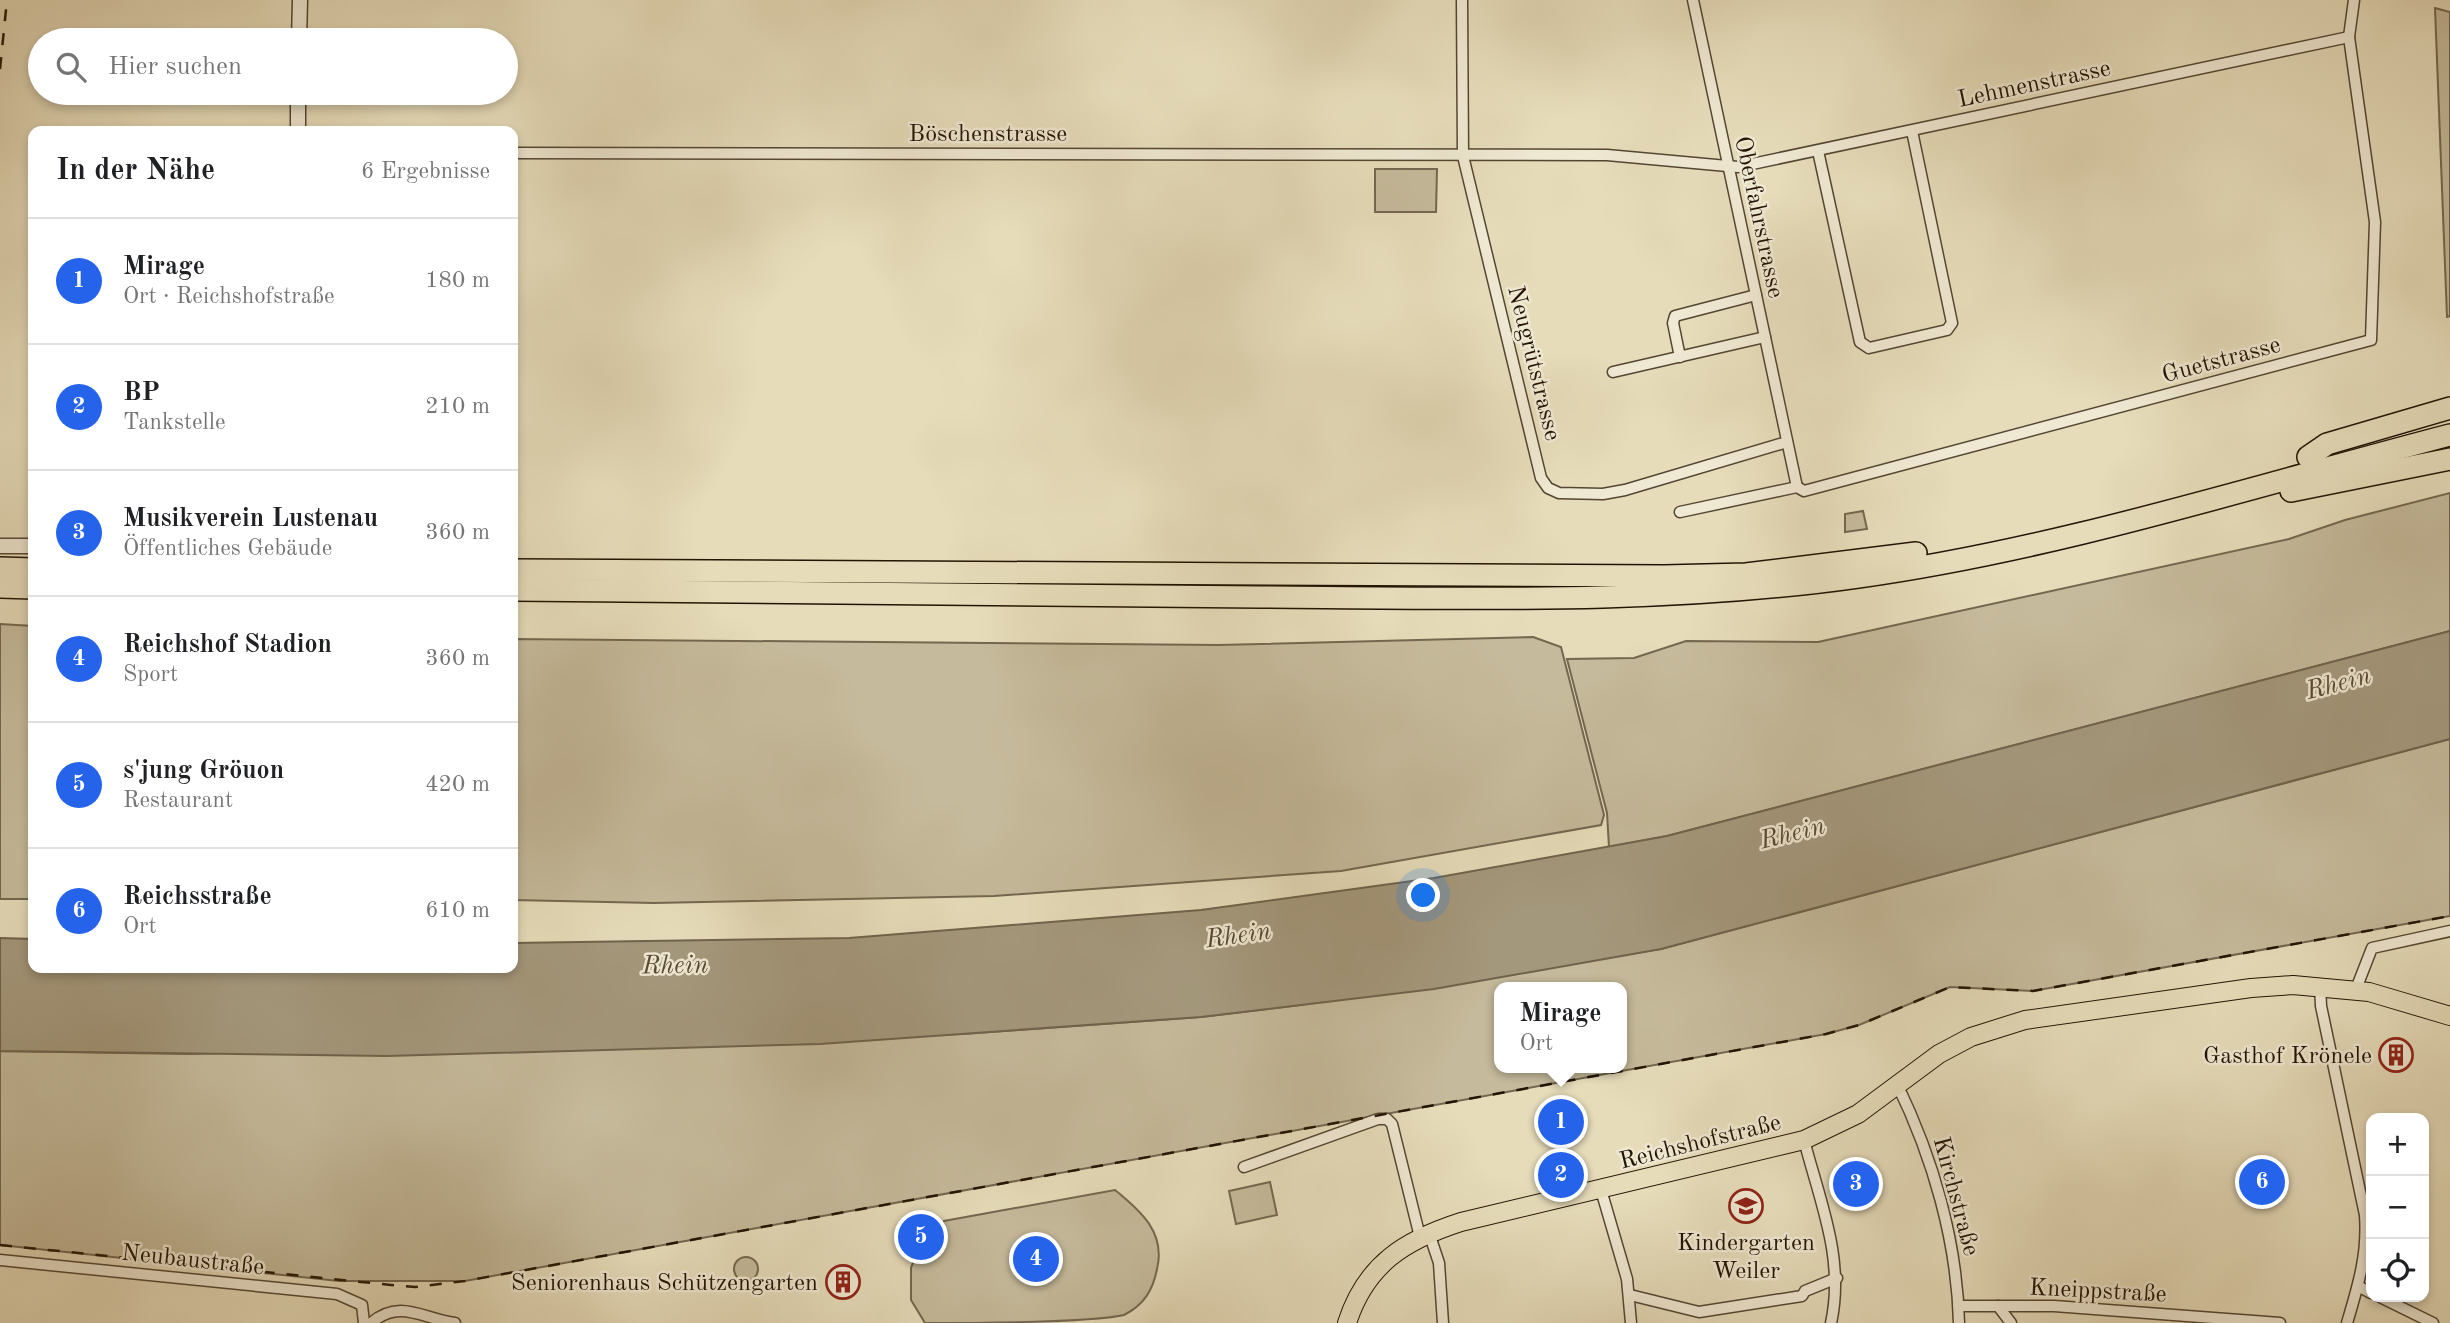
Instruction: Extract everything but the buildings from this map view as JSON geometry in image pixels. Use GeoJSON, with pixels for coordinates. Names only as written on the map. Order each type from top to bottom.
{"type":"FeatureCollection","features":[{"type":"Feature","properties":{"kind":"highway"},"geometry":{"type":"LineString","coordinates":[[2308,457],[2327,444],[2450,408]]}},
{"type":"Feature","properties":{"kind":"highway"},"geometry":{"type":"LineString","coordinates":[[518,570],[1463,575],[1746,573],[1854,562],[1969,544],[2194,490],[2450,419]]}},
{"type":"Feature","properties":{"kind":"highway"},"geometry":{"type":"LineString","coordinates":[[518,590],[1468,598],[1663,595],[1750,590],[1907,569],[2026,547],[2450,435]]}},
{"type":"Feature","properties":{"kind":"highway"},"geometry":{"type":"LineString","coordinates":[[2146,516],[2161,520],[2231,503],[2450,459]]}},
{"type":"Feature","properties":{"kind":"highway"},"geometry":{"type":"LineString","coordinates":[[0,568],[28,569]]}},
{"type":"Feature","properties":{"kind":"highway"},"geometry":{"type":"LineString","coordinates":[[0,587],[28,587]]}},
{"type":"Feature","properties":{"kind":"main road","name":"Reichshofstraße"},"geometry":{"type":"LineString","coordinates":[[1347,1323],[1372,1276],[1404,1245],[1424,1235],[1804,1140],[1858,1114],[1935,1056],[1971,1037],[2018,1022],[2251,988],[2320,985],[2357,989],[2450,1016]]}},
{"type":"Feature","properties":{"kind":"street"},"geometry":{"type":"LineString","coordinates":[[299,28],[300,0]]}},
{"type":"Feature","properties":{"kind":"street","name":"Neugrütstrasse"},"geometry":{"type":"LineString","coordinates":[[1462,0],[1463,156],[1541,478],[1548,488],[1559,493],[1603,494],[1625,490],[1787,442]]}},
{"type":"Feature","properties":{"kind":"street","name":"Oberfahrstrasse"},"geometry":{"type":"LineString","coordinates":[[1693,0],[1787,442]]}},
{"type":"Feature","properties":{"kind":"street","name":"Guetstrasse"},"geometry":{"type":"LineString","coordinates":[[1797,487],[1804,492],[1899,468],[2371,340],[2375,222],[2349,37],[2354,0]]}},
{"type":"Feature","properties":{"kind":"street","name":"Lehmenstrasse"},"geometry":{"type":"LineString","coordinates":[[1729,165],[1738,167],[2349,37]]}},
{"type":"Feature","properties":{"kind":"street"},"geometry":{"type":"LineString","coordinates":[[298,105],[298,126]]}},
{"type":"Feature","properties":{"kind":"street"},"geometry":{"type":"LineString","coordinates":[[1818,150],[1860,342],[1869,348],[1947,330],[1952,323],[1912,131]]}},
{"type":"Feature","properties":{"kind":"street","name":"Böschenstrasse"},"geometry":{"type":"LineString","coordinates":[[518,153],[1607,156],[1729,165]]}},
{"type":"Feature","properties":{"kind":"street"},"geometry":{"type":"LineString","coordinates":[[1680,357],[1673,323],[1675,316],[1756,295]]}},
{"type":"Feature","properties":{"kind":"street"},"geometry":{"type":"LineString","coordinates":[[1613,372],[1765,337]]}},
{"type":"Feature","properties":{"kind":"street"},"geometry":{"type":"LineString","coordinates":[[1680,512],[1797,487],[1787,442]]}},
{"type":"Feature","properties":{"kind":"street"},"geometry":{"type":"LineString","coordinates":[[0,545],[28,546]]}},
{"type":"Feature","properties":{"kind":"street"},"geometry":{"type":"LineString","coordinates":[[2357,989],[2372,948],[2450,931]]}},
{"type":"Feature","properties":{"kind":"street"},"geometry":{"type":"LineString","coordinates":[[2320,985],[2320,1006],[2365,1215],[2366,1257],[2349,1322]]}},
{"type":"Feature","properties":{"kind":"street","name":"Kirchstraße"},"geometry":{"type":"LineString","coordinates":[[1897,1084],[1928,1159],[1956,1273],[1959,1323]]}},
{"type":"Feature","properties":{"kind":"street"},"geometry":{"type":"LineString","coordinates":[[1244,1167],[1378,1119],[1387,1119],[1392,1124],[1424,1235],[1439,1263],[1443,1323]]}},
{"type":"Feature","properties":{"kind":"street"},"geometry":{"type":"LineString","coordinates":[[1804,1140],[1837,1279],[1831,1323]]}},
{"type":"Feature","properties":{"kind":"street"},"geometry":{"type":"LineString","coordinates":[[1601,1190],[1630,1295],[1631,1323]]}},
{"type":"Feature","properties":{"kind":"street","name":"Neubaustraße"},"geometry":{"type":"LineString","coordinates":[[0,1260],[337,1294],[362,1305],[364,1323]]}},
{"type":"Feature","properties":{"kind":"street"},"geometry":{"type":"LineString","coordinates":[[1630,1295],[1699,1312],[1802,1296],[1805,1292],[1837,1279]]}},
{"type":"Feature","properties":{"kind":"street"},"geometry":{"type":"LineString","coordinates":[[2358,1286],[2366,1290]]}},
{"type":"Feature","properties":{"kind":"street"},"geometry":{"type":"LineString","coordinates":[[2390,1302],[2434,1323]]}},
{"type":"Feature","properties":{"kind":"street","name":"Kneippstraße"},"geometry":{"type":"LineString","coordinates":[[1959,1306],[2054,1306],[2280,1323]]}},
{"type":"Feature","properties":{"kind":"street","name":"Kneippstraße"},"geometry":{"type":"LineString","coordinates":[[1998,1306],[2011,1323]]}},
{"type":"Feature","properties":{"kind":"street"},"geometry":{"type":"LineString","coordinates":[[371,1323],[383,1314],[404,1309],[455,1323]]}},
{"type":"Feature","properties":{"kind":"shaded area"},"geometry":{"type":"Polygon","coordinates":[[[2435,8],[2450,12],[2450,316],[2447,317],[2435,8]]]}},
{"type":"Feature","properties":{"kind":"shaded area"},"geometry":{"type":"Polygon","coordinates":[[[1375,169],[1437,169],[1436,212],[1375,212],[1375,169]]]}},
{"type":"Feature","properties":{"kind":"shaded area"},"geometry":{"type":"Polygon","coordinates":[[[2450,493],[2450,631],[1667,836],[1609,847],[1607,813],[1567,659],[1634,658],[1686,641],[1818,642],[2289,539],[2345,520],[2450,493]]]}},
{"type":"Feature","properties":{"kind":"shaded area"},"geometry":{"type":"Polygon","coordinates":[[[1863,511],[1867,529],[1845,532],[1845,514],[1863,511]]]}},
{"type":"Feature","properties":{"kind":"shaded area"},"geometry":{"type":"Polygon","coordinates":[[[0,624],[28,626],[28,899],[0,899],[0,624]]]}},
{"type":"Feature","properties":{"kind":"shaded area"},"geometry":{"type":"Polygon","coordinates":[[[1533,637],[1561,647],[1604,815],[1601,825],[1341,871],[994,896],[654,903],[518,900],[518,639],[1218,645],[1533,637]]]}},
{"type":"Feature","properties":{"kind":"shaded area"},"geometry":{"type":"Polygon","coordinates":[[[2450,739],[2450,916],[2033,991],[1950,987],[1859,1025],[1826,1034],[1627,1070],[1627,982],[1494,982],[1494,1073],[1611,1073],[465,1281],[339,1281],[0,1245],[0,1051],[189,1054],[963,1034],[1201,1017],[1300,1005],[1661,949],[2450,739]]]}},
{"type":"Feature","properties":{"kind":"shaded area"},"geometry":{"type":"Polygon","coordinates":[[[1270,1182],[1277,1215],[1236,1224],[1229,1191],[1270,1182]]]}},
{"type":"Feature","properties":{"kind":"shaded area"},"geometry":{"type":"Polygon","coordinates":[[[1115,1190],[1142,1215],[1155,1234],[1158,1244],[1159,1256],[1153,1284],[1147,1296],[1131,1311],[1124,1315],[1084,1320],[925,1323],[911,1300],[911,1268],[919,1246],[944,1221],[1115,1190]]]}},
{"type":"Feature","properties":{"kind":"shaded area"},"geometry":{"type":"Polygon","coordinates":[[[746,1257],[755,1260],[758,1269],[755,1278],[746,1281],[737,1278],[734,1269],[737,1260],[746,1257]]]}},
{"type":"Feature","properties":{"kind":"water","name":"Rhein"},"geometry":{"type":"Polygon","coordinates":[[[2450,631],[2450,739],[1661,949],[1434,989],[1201,1017],[820,1044],[387,1056],[0,1051],[0,938],[28,939],[28,973],[518,973],[518,943],[849,938],[1201,910],[1434,878],[1667,836],[2450,631]]]}},
{"type":"Feature","properties":{"kind":"railway"},"geometry":{"type":"LineString","coordinates":[[0,69],[7,0]]}},
{"type":"Feature","properties":{"kind":"railway"},"geometry":{"type":"LineString","coordinates":[[1627,1070],[1826,1034],[1859,1025],[1950,987],[2033,991],[2450,916]]}},
{"type":"Feature","properties":{"kind":"railway"},"geometry":{"type":"LineString","coordinates":[[0,1245],[415,1287],[465,1281],[1611,1073]]}},
{"type":"Feature","properties":{"kind":"place","name":"Gasthof Krönele"},"geometry":{"type":"Point","coordinates":[2396,1055]}},
{"type":"Feature","properties":{"kind":"place","name":"Mirage"},"geometry":{"type":"Point","coordinates":[1561,1122]}},
{"type":"Feature","properties":{"kind":"place","name":"BP"},"geometry":{"type":"Point","coordinates":[1561,1175]}},
{"type":"Feature","properties":{"kind":"place","name":"Reichsstraße"},"geometry":{"type":"Point","coordinates":[2262,1182]}},
{"type":"Feature","properties":{"kind":"place","name":"Musikverein Lustenau"},"geometry":{"type":"Point","coordinates":[1856,1184]}},
{"type":"Feature","properties":{"kind":"place","name":"Kindergarten Weiler"},"geometry":{"type":"Point","coordinates":[1746,1206]}},
{"type":"Feature","properties":{"kind":"place","name":"s'jung Gröuon"},"geometry":{"type":"Point","coordinates":[921,1237]}},
{"type":"Feature","properties":{"kind":"place","name":"Reichshof Stadion"},"geometry":{"type":"Point","coordinates":[1036,1259]}},
{"type":"Feature","properties":{"kind":"place","name":"Seniorenhaus Schützengarten"},"geometry":{"type":"Point","coordinates":[843,1282]}}]}
